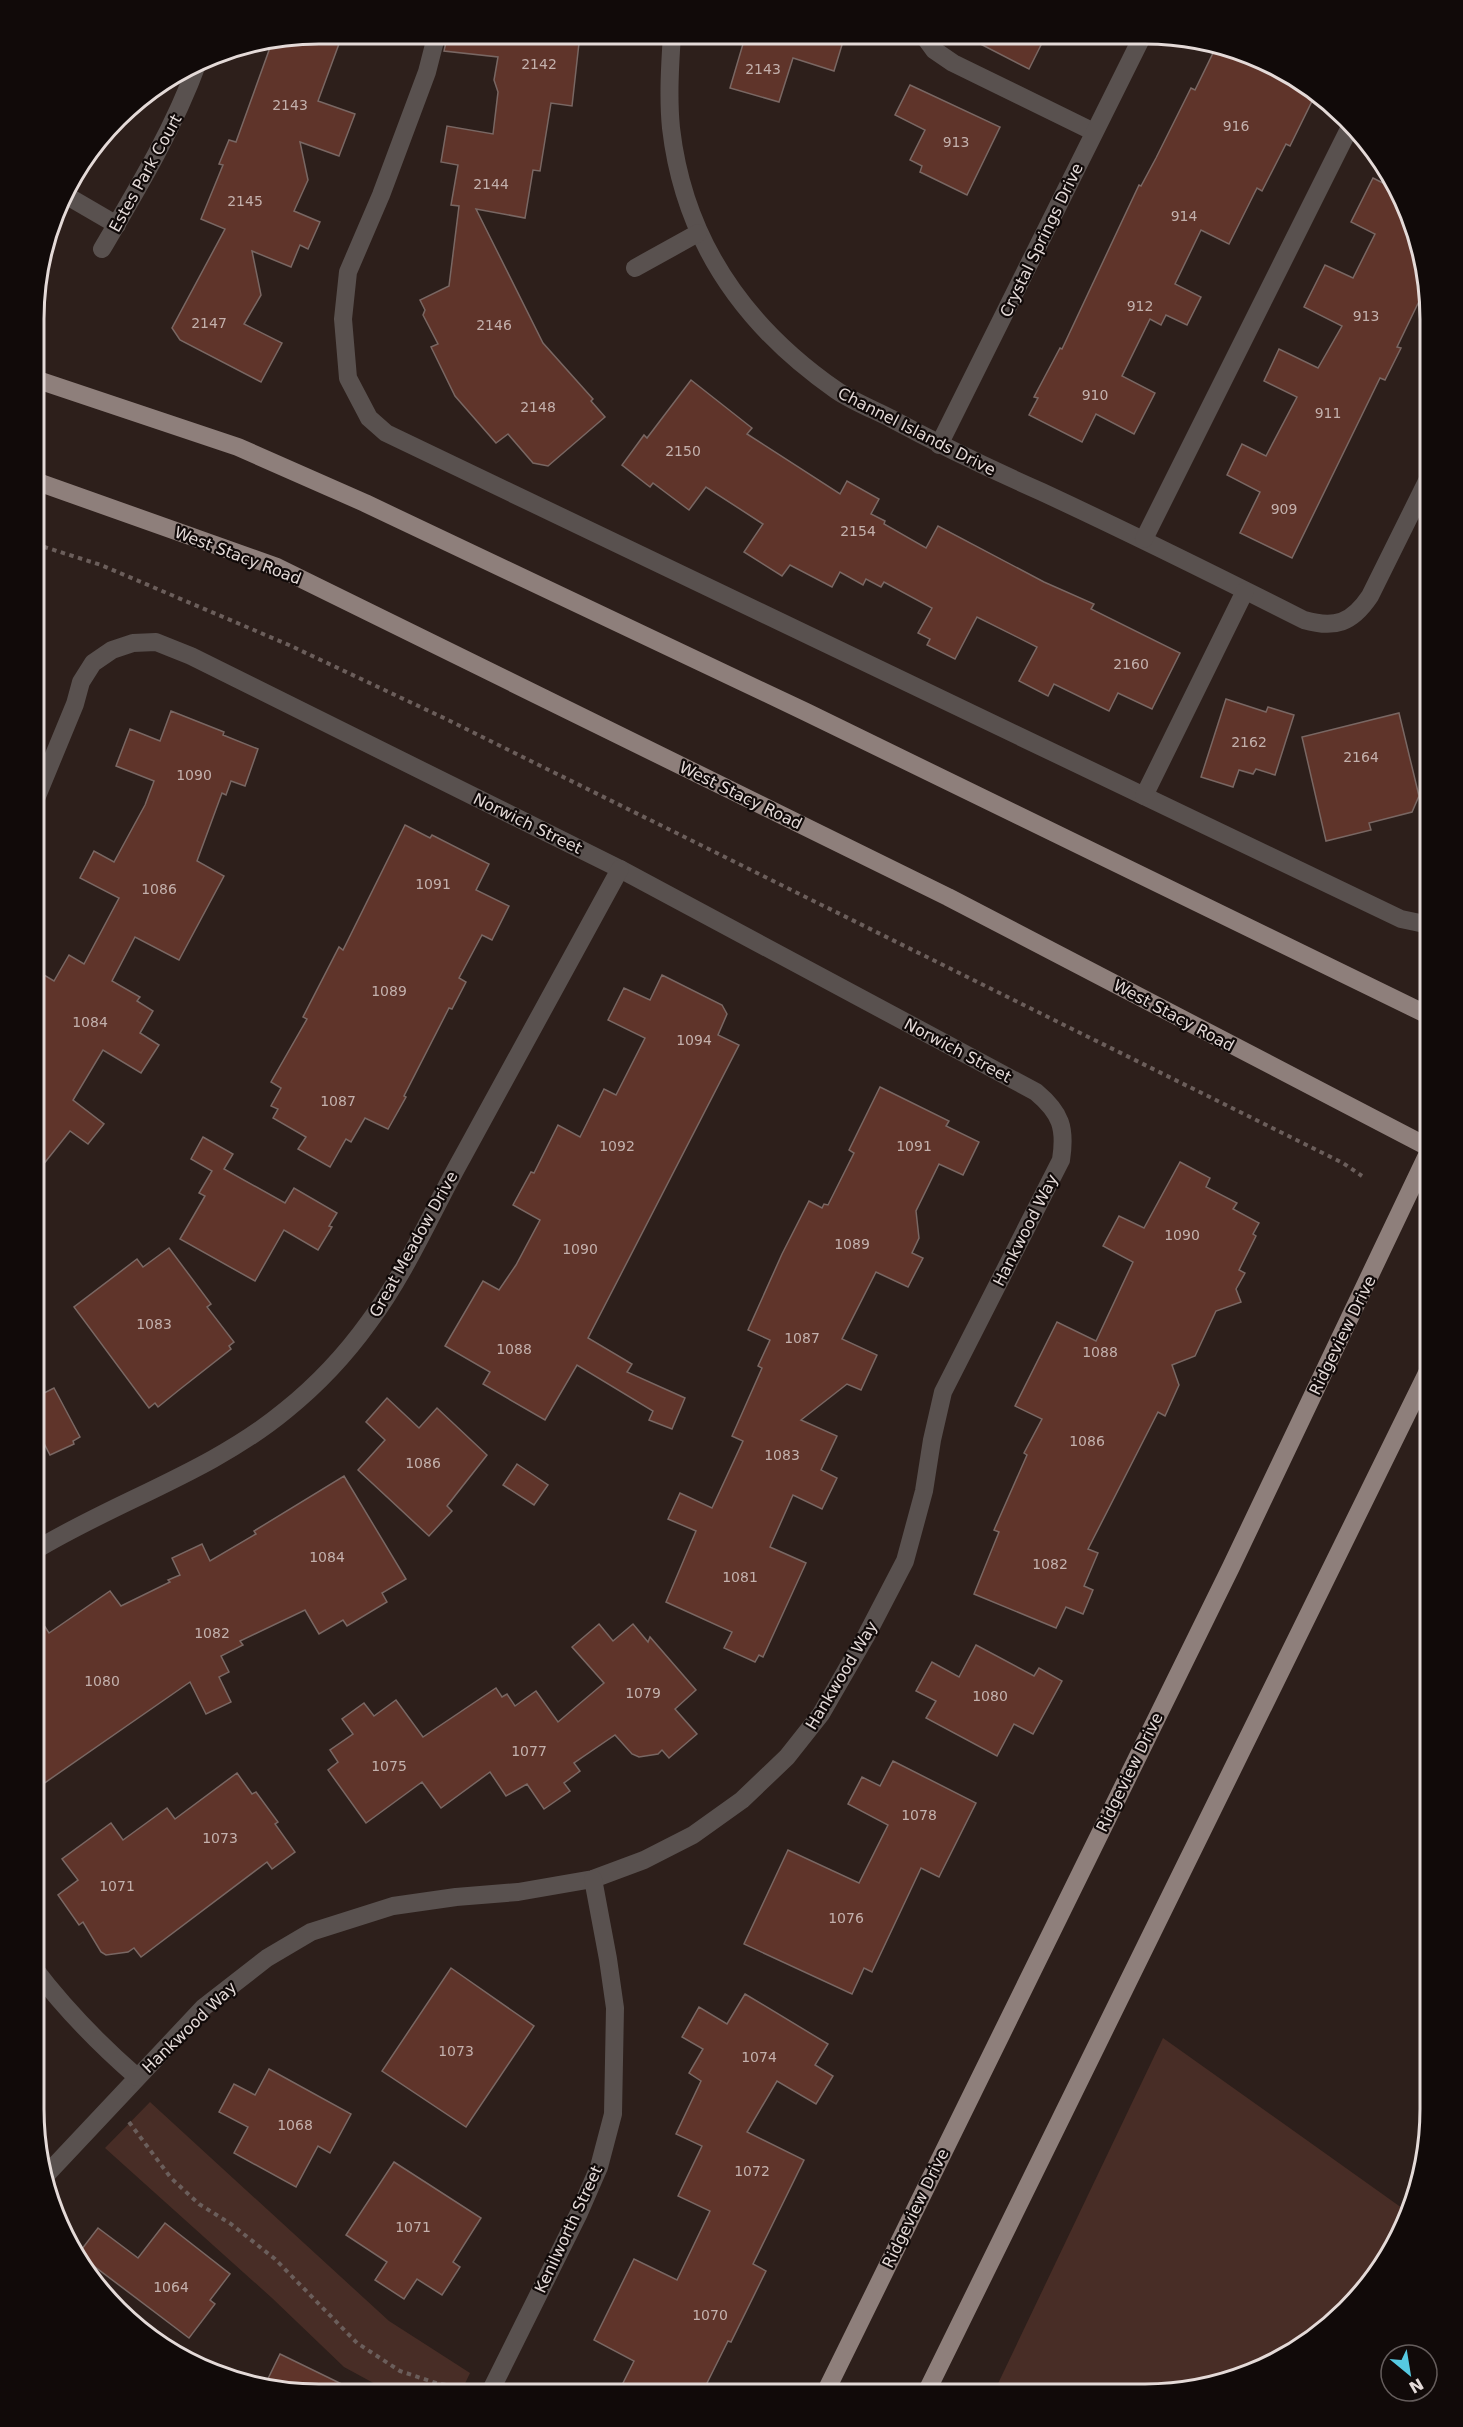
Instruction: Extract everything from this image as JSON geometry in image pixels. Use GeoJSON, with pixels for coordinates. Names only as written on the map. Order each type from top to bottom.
{"type":"FeatureCollection","features":[{"type":"Feature","properties":{"kind":"main road"},"geometry":{"type":"LineString","coordinates":[[44,382],[238,447],[354,498],[806,711],[1420,1011]]}},
{"type":"Feature","properties":{"kind":"main road","name":"West Stacy Road"},"geometry":{"type":"LineString","coordinates":[[44,484],[277,567],[948,897],[1420,1144]]}},
{"type":"Feature","properties":{"kind":"main road","name":"Ridgeview Drive"},"geometry":{"type":"LineString","coordinates":[[829,2384],[1231,1567],[1420,1170]]}},
{"type":"Feature","properties":{"kind":"main road"},"geometry":{"type":"LineString","coordinates":[[930,2384],[1420,1387]]}},
{"type":"Feature","properties":{"kind":"street"},"geometry":{"type":"LineString","coordinates":[[434,44],[427,72],[386,184],[348,272],[343,319],[348,378],[369,418],[386,433],[1401,919],[1420,923]]}},
{"type":"Feature","properties":{"kind":"street","name":"Channel Islands Drive"},"geometry":{"type":"LineString","coordinates":[[671,44],[669,80],[671,128],[681,179],[698,233],[718,271],[745,308],[790,355],[838,391],[939,445],[1144,539],[1304,620],[1319,624],[1349,619],[1361,609],[1370,596],[1420,495]]}},
{"type":"Feature","properties":{"kind":"street"},"geometry":{"type":"LineString","coordinates":[[930,44],[934,50],[953,63],[1094,132]]}},
{"type":"Feature","properties":{"kind":"street","name":"Crystal Springs Drive"},"geometry":{"type":"LineString","coordinates":[[939,445],[1138,44]]}},
{"type":"Feature","properties":{"kind":"street","name":"Estes Park Court"},"geometry":{"type":"LineString","coordinates":[[102,249],[163,144],[194,74]]}},
{"type":"Feature","properties":{"kind":"street"},"geometry":{"type":"LineString","coordinates":[[1144,539],[1347,133]]}},
{"type":"Feature","properties":{"kind":"street"},"geometry":{"type":"LineString","coordinates":[[71,198],[117,225]]}},
{"type":"Feature","properties":{"kind":"street"},"geometry":{"type":"LineString","coordinates":[[635,268],[698,233]]}},
{"type":"Feature","properties":{"kind":"street"},"geometry":{"type":"LineString","coordinates":[[1144,796],[1245,591]]}},
{"type":"Feature","properties":{"kind":"street","name":"Norwich Street"},"geometry":{"type":"LineString","coordinates":[[44,779],[75,704],[81,682],[93,663],[112,650],[133,643],[156,642],[191,656],[620,869],[1036,1092],[1051,1105],[1061,1121],[1064,1140]]}},
{"type":"Feature","properties":{"kind":"street","name":"Great Meadow Drive"},"geometry":{"type":"LineString","coordinates":[[44,1545],[105,1511],[206,1464],[247,1440],[287,1410],[326,1373],[369,1322],[403,1269],[620,869]]}},
{"type":"Feature","properties":{"kind":"street","name":"Hankwood Way"},"geometry":{"type":"LineString","coordinates":[[51,2170],[204,2007],[267,1958],[311,1932],[393,1906],[456,1897],[518,1892],[593,1879],[644,1860],[693,1835],[742,1800],[787,1757],[821,1714],[866,1636],[905,1561],[924,1491],[943,1392],[1061,1160],[1064,1140]]}},
{"type":"Feature","properties":{"kind":"street","name":"Kenilworth Street"},"geometry":{"type":"LineString","coordinates":[[494,2384],[579,2213],[599,2167],[613,2114],[615,2008],[609,1959],[593,1879]]}},
{"type":"Feature","properties":{"kind":"street"},"geometry":{"type":"LineString","coordinates":[[44,1981],[74,2017],[107,2051],[137,2077]]}},
{"type":"Feature","properties":{"kind":"path"},"geometry":{"type":"LineString","coordinates":[[44,547],[101,565],[247,627],[446,719],[1322,1152],[1362,1176]]}},
{"type":"Feature","properties":{"kind":"path"},"geometry":{"type":"LineString","coordinates":[[115,2103],[171,2178],[199,2204],[231,2224],[275,2259],[357,2343],[381,2361],[400,2371],[439,2384]]}},
{"type":"Feature","properties":{"kind":"shaded area"},"geometry":{"type":"Polygon","coordinates":[[[1163,2038],[1401,2208],[1383,2246],[1363,2276],[1339,2303],[1312,2327],[1282,2347],[1250,2363],[1216,2374],[1162,2383],[998,2384],[1163,2038]]]}},
{"type":"Feature","properties":{"kind":"shaded area"},"geometry":{"type":"Polygon","coordinates":[[[150,2102],[389,2321],[470,2373],[465,2384],[375,2384],[344,2367],[272,2298],[105,2148],[150,2102]]]}},
{"type":"Feature","properties":{"kind":"building"},"geometry":{"type":"Polygon","coordinates":[[[301,44],[339,44],[318,101],[355,114],[339,156],[300,142],[308,180],[294,211],[320,222],[308,249],[300,245],[291,267],[252,251],[261,295],[244,324],[282,343],[261,382],[180,340],[172,328],[225,229],[201,219],[223,165],[219,164],[229,140],[236,142],[270,48],[301,44]]]}},
{"type":"Feature","properties":{"kind":"building"},"geometry":{"type":"Polygon","coordinates":[[[446,44],[579,44],[572,106],[551,103],[540,171],[533,170],[525,218],[476,209],[543,343],[593,399],[591,401],[605,417],[548,466],[533,463],[508,434],[496,443],[455,396],[431,347],[438,344],[423,315],[425,310],[420,300],[449,286],[459,206],[451,205],[458,165],[441,162],[447,126],[493,134],[498,92],[494,80],[498,57],[444,51],[446,44]]]}},
{"type":"Feature","properties":{"kind":"building"},"geometry":{"type":"Polygon","coordinates":[[[743,44],[842,44],[834,71],[793,58],[779,102],[730,88],[743,44]]]}},
{"type":"Feature","properties":{"kind":"building"},"geometry":{"type":"Polygon","coordinates":[[[980,44],[1042,44],[1029,69],[980,44]]]}},
{"type":"Feature","properties":{"kind":"building"},"geometry":{"type":"Polygon","coordinates":[[[1213,52],[1250,64],[1282,80],[1312,100],[1290,146],[1286,144],[1262,191],[1257,188],[1229,244],[1201,230],[1175,284],[1201,297],[1187,325],[1166,315],[1161,325],[1150,319],[1122,376],[1155,393],[1134,434],[1096,414],[1082,442],[1029,415],[1038,398],[1034,397],[1060,348],[1062,349],[1139,185],[1141,186],[1191,88],[1195,90],[1213,52]]]}},
{"type":"Feature","properties":{"kind":"building"},"geometry":{"type":"Polygon","coordinates":[[[910,85],[1000,127],[967,195],[920,172],[922,166],[910,160],[925,130],[895,115],[910,85]]]}},
{"type":"Feature","properties":{"kind":"building"},"geometry":{"type":"Polygon","coordinates":[[[1373,178],[1384,184],[1405,230],[1414,265],[1419,301],[1397,347],[1401,348],[1385,380],[1380,378],[1292,558],[1240,533],[1260,492],[1227,475],[1242,444],[1266,456],[1297,397],[1264,381],[1279,349],[1318,368],[1342,326],[1304,307],[1325,265],[1353,278],[1375,234],[1351,222],[1373,178]]]}},
{"type":"Feature","properties":{"kind":"building"},"geometry":{"type":"Polygon","coordinates":[[[691,380],[752,428],[747,434],[840,494],[847,481],[879,499],[871,514],[926,548],[938,526],[1044,582],[1094,604],[1091,609],[1180,653],[1152,709],[1118,693],[1109,711],[1054,684],[1048,696],[1019,681],[1037,647],[977,617],[955,659],[927,645],[930,639],[918,633],[932,608],[884,582],[881,587],[866,579],[863,585],[840,572],[832,587],[790,565],[782,576],[744,552],[763,524],[706,487],[689,510],[653,483],[650,487],[622,465],[644,435],[647,438],[691,380]]]}},
{"type":"Feature","properties":{"kind":"building"},"geometry":{"type":"Polygon","coordinates":[[[1226,699],[1266,712],[1268,707],[1294,715],[1275,775],[1256,769],[1253,774],[1239,770],[1233,787],[1201,777],[1226,699]]]}},
{"type":"Feature","properties":{"kind":"building"},"geometry":{"type":"Polygon","coordinates":[[[171,711],[224,732],[223,735],[258,749],[245,786],[231,781],[226,795],[222,793],[197,861],[224,876],[179,960],[135,937],[112,981],[140,997],[137,1001],[153,1011],[140,1033],[159,1045],[141,1073],[103,1050],[73,1100],[104,1124],[88,1144],[70,1131],[44,1164],[44,975],[54,981],[69,955],[84,964],[119,898],[80,878],[94,851],[114,862],[145,805],[154,781],[116,766],[130,729],[160,741],[171,711]]]}},
{"type":"Feature","properties":{"kind":"building"},"geometry":{"type":"Polygon","coordinates":[[[1399,713],[1419,796],[1412,812],[1369,823],[1371,830],[1326,841],[1302,737],[1399,713]]]}},
{"type":"Feature","properties":{"kind":"building"},"geometry":{"type":"Polygon","coordinates":[[[405,825],[430,838],[432,835],[489,864],[476,890],[509,906],[492,940],[482,935],[459,978],[466,982],[452,1009],[449,1008],[388,1129],[365,1118],[351,1142],[346,1139],[330,1167],[298,1149],[306,1137],[273,1118],[278,1109],[271,1106],[281,1088],[271,1082],[307,1019],[303,1017],[339,947],[343,950],[405,825]]]}},
{"type":"Feature","properties":{"kind":"building"},"geometry":{"type":"Polygon","coordinates":[[[662,975],[722,1005],[727,1014],[718,1035],[739,1045],[588,1338],[632,1364],[627,1372],[685,1398],[672,1429],[649,1420],[653,1411],[577,1365],[545,1420],[483,1384],[490,1372],[445,1346],[483,1281],[499,1290],[516,1265],[540,1220],[513,1205],[531,1172],[534,1173],[558,1125],[580,1137],[604,1089],[616,1095],[645,1038],[608,1020],[624,988],[650,1000],[662,975]]]}},
{"type":"Feature","properties":{"kind":"building"},"geometry":{"type":"Polygon","coordinates":[[[880,1087],[949,1121],[946,1126],[979,1142],[963,1175],[939,1164],[916,1211],[919,1238],[912,1253],[923,1258],[908,1287],[876,1272],[842,1339],[877,1355],[861,1390],[847,1384],[801,1420],[837,1436],[821,1470],[837,1478],[822,1509],[793,1495],[770,1547],[806,1563],[763,1657],[759,1655],[755,1662],[724,1648],[732,1632],[666,1602],[696,1531],[668,1519],[680,1493],[712,1508],[743,1441],[732,1436],[762,1368],[758,1366],[770,1340],[748,1330],[809,1201],[822,1208],[824,1204],[828,1205],[854,1153],[849,1150],[880,1087]]]}},
{"type":"Feature","properties":{"kind":"building"},"geometry":{"type":"Polygon","coordinates":[[[203,1137],[233,1154],[224,1169],[285,1203],[294,1188],[337,1213],[329,1226],[332,1227],[318,1250],[284,1230],[255,1281],[180,1239],[205,1196],[199,1193],[212,1171],[191,1159],[203,1137]]]}},
{"type":"Feature","properties":{"kind":"building"},"geometry":{"type":"Polygon","coordinates":[[[1180,1162],[1210,1178],[1206,1187],[1237,1203],[1233,1209],[1259,1223],[1253,1234],[1256,1236],[1239,1270],[1245,1273],[1236,1289],[1241,1302],[1216,1311],[1195,1356],[1172,1365],[1179,1385],[1165,1416],[1158,1412],[1088,1549],[1098,1553],[1084,1586],[1093,1590],[1083,1614],[1066,1607],[1056,1628],[974,1594],[999,1532],[994,1530],[1027,1455],[1024,1453],[1042,1419],[1015,1406],[1057,1322],[1096,1341],[1133,1262],[1103,1246],[1119,1216],[1144,1228],[1180,1162]]]}},
{"type":"Feature","properties":{"kind":"building"},"geometry":{"type":"Polygon","coordinates":[[[169,1248],[211,1304],[207,1307],[234,1342],[229,1346],[231,1349],[158,1407],[155,1403],[149,1408],[74,1307],[137,1259],[143,1267],[169,1248]]]}},
{"type":"Feature","properties":{"kind":"building"},"geometry":{"type":"Polygon","coordinates":[[[54,1388],[80,1437],[73,1441],[74,1444],[50,1455],[44,1443],[44,1393],[54,1388]]]}},
{"type":"Feature","properties":{"kind":"building"},"geometry":{"type":"Polygon","coordinates":[[[387,1398],[419,1428],[437,1408],[487,1455],[447,1506],[452,1511],[429,1536],[358,1470],[385,1440],[366,1422],[387,1398]]]}},
{"type":"Feature","properties":{"kind":"building"},"geometry":{"type":"Polygon","coordinates":[[[517,1464],[548,1485],[534,1505],[503,1485],[517,1464]]]}},
{"type":"Feature","properties":{"kind":"building"},"geometry":{"type":"Polygon","coordinates":[[[344,1476],[406,1579],[382,1593],[387,1602],[347,1626],[343,1620],[319,1634],[305,1610],[240,1641],[243,1645],[221,1656],[229,1672],[219,1677],[231,1702],[206,1714],[190,1682],[44,1783],[44,1625],[49,1633],[110,1591],[121,1606],[180,1575],[172,1558],[202,1544],[210,1561],[256,1534],[254,1531],[344,1476]]]}},
{"type":"Feature","properties":{"kind":"building"},"geometry":{"type":"Polygon","coordinates":[[[599,1624],[613,1641],[633,1624],[648,1642],[650,1637],[696,1690],[675,1709],[697,1734],[669,1758],[662,1750],[658,1754],[639,1757],[632,1754],[615,1735],[574,1763],[580,1771],[564,1783],[570,1791],[544,1809],[527,1784],[506,1796],[490,1772],[441,1808],[422,1782],[366,1823],[328,1770],[338,1762],[330,1750],[353,1734],[342,1719],[364,1703],[374,1716],[396,1700],[423,1737],[496,1688],[502,1697],[507,1694],[515,1706],[536,1691],[558,1722],[604,1683],[572,1647],[599,1624]]]}},
{"type":"Feature","properties":{"kind":"building"},"geometry":{"type":"Polygon","coordinates":[[[976,1645],[1034,1676],[1039,1668],[1062,1681],[1033,1734],[1014,1724],[997,1756],[926,1718],[936,1701],[916,1691],[932,1662],[959,1677],[976,1645]]]}},
{"type":"Feature","properties":{"kind":"building"},"geometry":{"type":"Polygon","coordinates":[[[893,1761],[976,1803],[939,1877],[921,1868],[872,1972],[864,1968],[852,1994],[744,1944],[788,1850],[859,1883],[888,1825],[848,1804],[862,1777],[880,1786],[893,1761]]]}},
{"type":"Feature","properties":{"kind":"building"},"geometry":{"type":"Polygon","coordinates":[[[237,1773],[252,1794],[256,1792],[278,1822],[275,1824],[295,1852],[272,1869],[267,1862],[141,1957],[134,1948],[128,1952],[106,1955],[101,1952],[83,1922],[79,1925],[58,1895],[78,1880],[62,1859],[111,1823],[123,1840],[167,1808],[175,1819],[237,1773]]]}},
{"type":"Feature","properties":{"kind":"building"},"geometry":{"type":"Polygon","coordinates":[[[451,1968],[534,2026],[466,2127],[382,2071],[451,1968]]]}},
{"type":"Feature","properties":{"kind":"building"},"geometry":{"type":"Polygon","coordinates":[[[745,1994],[828,2044],[815,2065],[833,2076],[816,2104],[777,2081],[747,2132],[804,2160],[753,2264],[766,2271],[731,2342],[728,2341],[706,2384],[622,2384],[634,2361],[594,2340],[634,2259],[677,2280],[710,2211],[678,2196],[702,2146],[676,2134],[701,2081],[689,2073],[703,2049],[682,2037],[699,2007],[727,2024],[745,1994]]]}},
{"type":"Feature","properties":{"kind":"building"},"geometry":{"type":"Polygon","coordinates":[[[269,2069],[351,2114],[330,2153],[318,2146],[296,2187],[234,2153],[248,2127],[219,2112],[234,2084],[255,2095],[269,2069]]]}},
{"type":"Feature","properties":{"kind":"building"},"geometry":{"type":"Polygon","coordinates":[[[394,2162],[481,2218],[453,2262],[460,2267],[442,2295],[417,2279],[404,2299],[375,2280],[387,2262],[346,2235],[394,2162]]]}},
{"type":"Feature","properties":{"kind":"building"},"geometry":{"type":"Polygon","coordinates":[[[165,2223],[230,2274],[210,2300],[215,2304],[189,2338],[93,2265],[82,2249],[98,2228],[138,2258],[165,2223]]]}},
{"type":"Feature","properties":{"kind":"building"},"geometry":{"type":"Polygon","coordinates":[[[280,2354],[342,2384],[301,2383],[268,2379],[280,2354]]]}}]}
